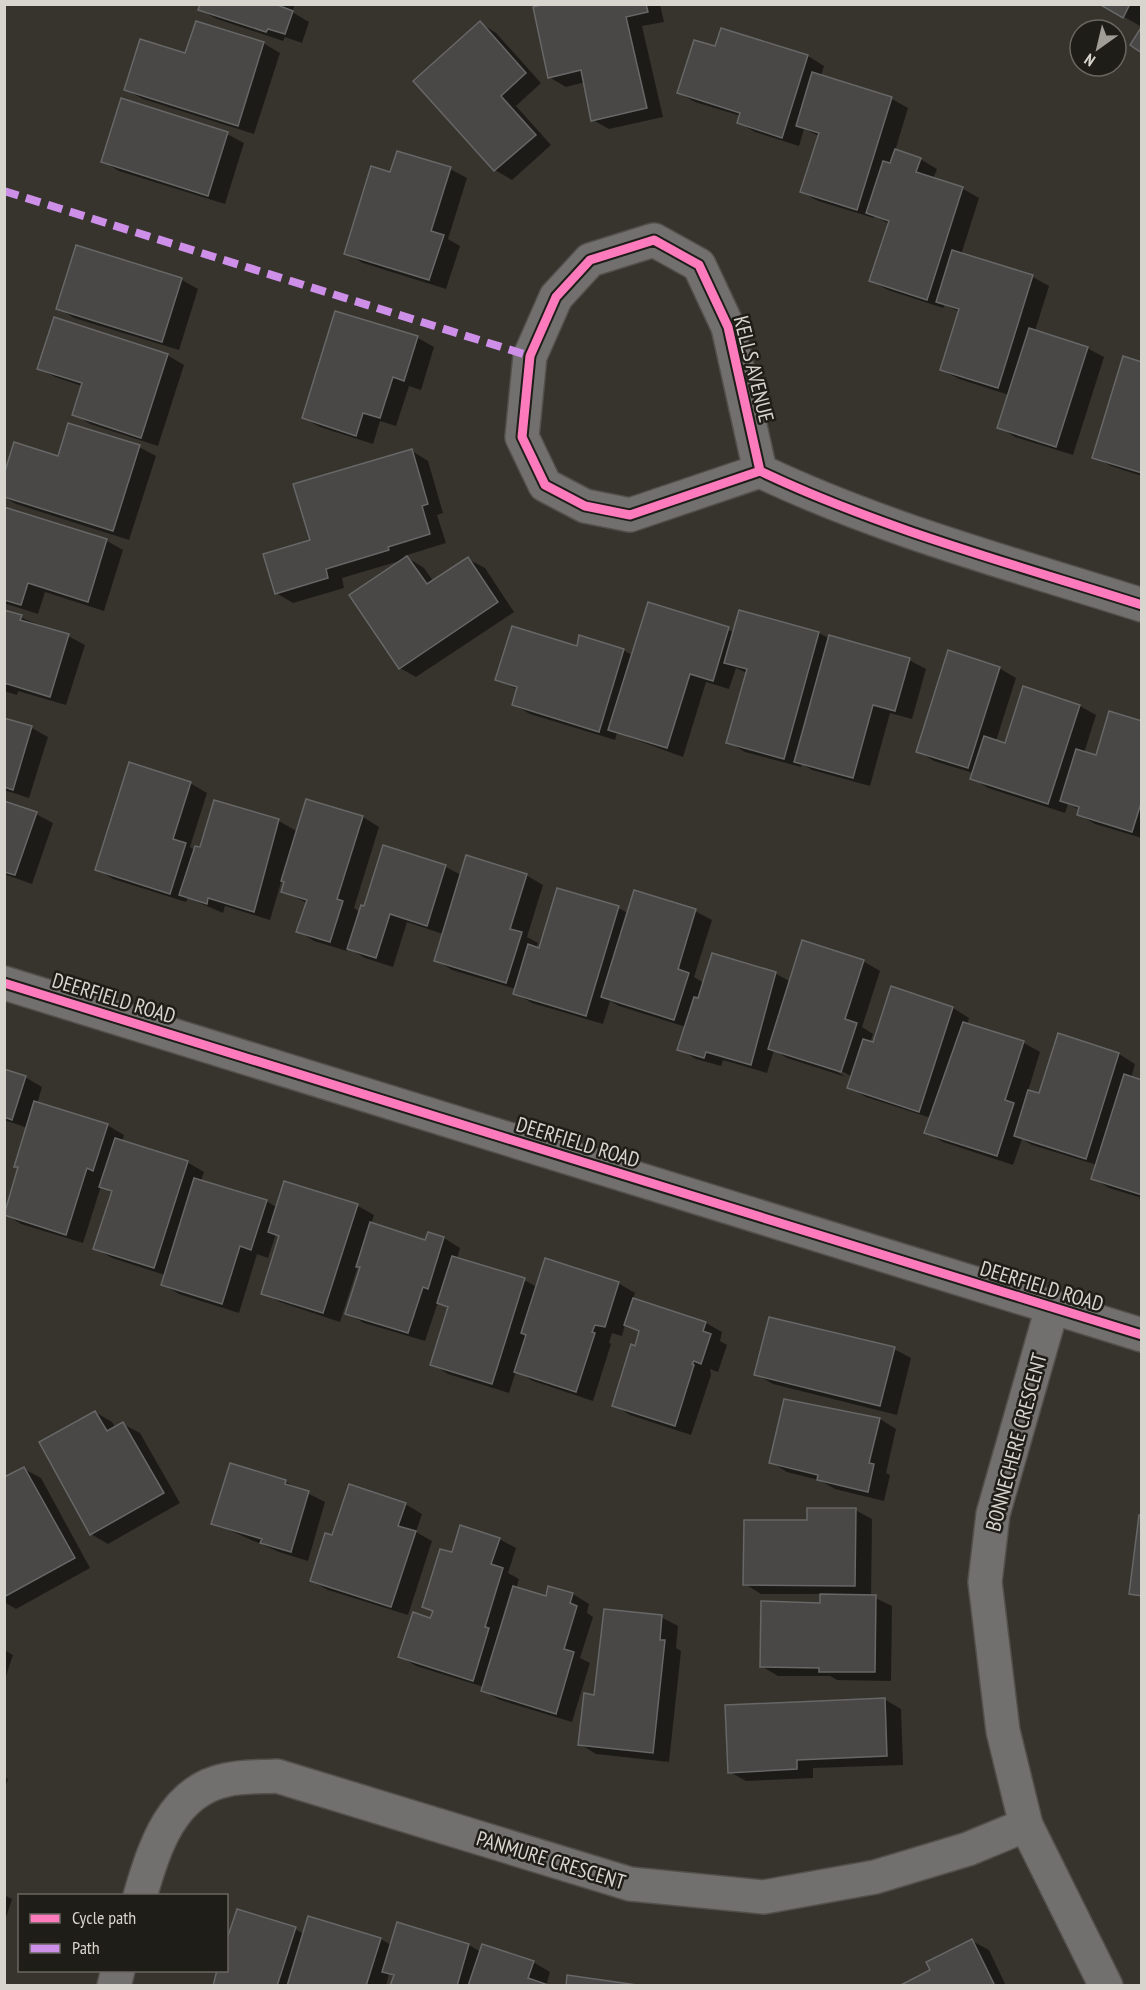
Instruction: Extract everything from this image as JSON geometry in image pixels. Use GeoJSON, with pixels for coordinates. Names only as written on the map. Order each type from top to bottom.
{"type":"FeatureCollection","features":[{"type":"Feature","properties":{"kind":"street","name":"KELLS AVENUE"},"geometry":{"type":"LineString","coordinates":[[654,240],[699,265],[728,327],[760,471],[630,515],[585,506],[545,486],[522,437],[530,356],[556,297],[590,260],[654,240]]}},
{"type":"Feature","properties":{"kind":"street"},"geometry":{"type":"LineString","coordinates":[[760,471],[815,497],[895,526],[1142,605]]}},
{"type":"Feature","properties":{"kind":"street","name":"DEERFIELD ROAD"},"geometry":{"type":"LineString","coordinates":[[4,983],[1142,1335]]}},
{"type":"Feature","properties":{"kind":"street","name":"BONNECHERE CRESCENT"},"geometry":{"type":"LineString","coordinates":[[1052,1308],[993,1514],[985,1582],[1003,1731],[1026,1825],[1106,1986]]}},
{"type":"Feature","properties":{"kind":"street","name":"PANMURE CRESCENT"},"geometry":{"type":"LineString","coordinates":[[141,1894],[153,1851],[173,1814],[202,1789],[226,1780],[277,1776],[630,1884],[764,1897],[875,1876],[968,1849],[1026,1825]]}},
{"type":"Feature","properties":{"kind":"building"},"geometry":{"type":"Polygon","coordinates":[[[200,4],[275,4],[293,11],[285,34],[268,29],[266,32],[198,10],[200,4]]]}},
{"type":"Feature","properties":{"kind":"building"},"geometry":{"type":"Polygon","coordinates":[[[546,4],[646,4],[648,12],[626,17],[647,108],[591,121],[581,70],[548,78],[533,7],[546,4]]]}},
{"type":"Feature","properties":{"kind":"building"},"geometry":{"type":"Polygon","coordinates":[[[1099,4],[1130,4],[1123,18],[1099,4]]]}},
{"type":"Feature","properties":{"kind":"building"},"geometry":{"type":"Polygon","coordinates":[[[196,21],[264,42],[238,126],[124,90],[140,39],[185,53],[196,21]]]}},
{"type":"Feature","properties":{"kind":"building"},"geometry":{"type":"Polygon","coordinates":[[[480,21],[526,73],[501,96],[536,135],[494,171],[413,81],[480,21]]]}},
{"type":"Feature","properties":{"kind":"building"},"geometry":{"type":"Polygon","coordinates":[[[1142,26],[1142,53],[1130,45],[1142,26]]]}},
{"type":"Feature","properties":{"kind":"building"},"geometry":{"type":"Polygon","coordinates":[[[721,28],[808,55],[782,138],[737,123],[740,113],[677,93],[694,40],[715,46],[721,28]]]}},
{"type":"Feature","properties":{"kind":"building"},"geometry":{"type":"Polygon","coordinates":[[[812,72],[892,97],[857,210],[800,192],[819,133],[796,126],[812,72]]]}},
{"type":"Feature","properties":{"kind":"building"},"geometry":{"type":"Polygon","coordinates":[[[121,98],[228,132],[208,196],[101,162],[121,98]]]}},
{"type":"Feature","properties":{"kind":"building"},"geometry":{"type":"Polygon","coordinates":[[[895,149],[921,158],[916,172],[963,187],[927,300],[869,281],[889,221],[866,213],[883,161],[890,163],[895,149]]]}},
{"type":"Feature","properties":{"kind":"building"},"geometry":{"type":"Polygon","coordinates":[[[397,151],[451,167],[431,231],[444,235],[429,280],[344,254],[371,166],[390,172],[397,151]]]}},
{"type":"Feature","properties":{"kind":"building"},"geometry":{"type":"Polygon","coordinates":[[[76,245],[182,278],[162,342],[56,309],[76,245]]]}},
{"type":"Feature","properties":{"kind":"building"},"geometry":{"type":"Polygon","coordinates":[[[952,250],[1033,275],[998,388],[940,370],[959,309],[936,302],[952,250]]]}},
{"type":"Feature","properties":{"kind":"building"},"geometry":{"type":"Polygon","coordinates":[[[335,311],[418,336],[404,381],[393,377],[380,418],[363,413],[356,436],[302,418],[335,311]]]}},
{"type":"Feature","properties":{"kind":"building"},"geometry":{"type":"Polygon","coordinates":[[[54,317],[168,354],[141,438],[72,415],[82,383],[37,369],[54,317]]]}},
{"type":"Feature","properties":{"kind":"building"},"geometry":{"type":"Polygon","coordinates":[[[1029,328],[1088,347],[1056,447],[997,428],[1029,328]]]}},
{"type":"Feature","properties":{"kind":"building"},"geometry":{"type":"Polygon","coordinates":[[[1123,356],[1142,362],[1142,473],[1092,458],[1123,356]]]}},
{"type":"Feature","properties":{"kind":"building"},"geometry":{"type":"Polygon","coordinates":[[[68,423],[140,445],[113,531],[4,497],[4,474],[14,442],[58,456],[68,423]]]}},
{"type":"Feature","properties":{"kind":"building"},"geometry":{"type":"Polygon","coordinates":[[[412,449],[428,504],[422,506],[430,534],[388,547],[389,550],[326,569],[328,578],[275,594],[263,554],[310,540],[293,484],[412,449]]]}},
{"type":"Feature","properties":{"kind":"building"},"geometry":{"type":"Polygon","coordinates":[[[4,507],[107,539],[88,602],[28,583],[21,605],[4,600],[4,507]]]}},
{"type":"Feature","properties":{"kind":"building"},"geometry":{"type":"Polygon","coordinates":[[[407,556],[427,584],[468,557],[498,602],[399,669],[349,595],[407,556]]]}},
{"type":"Feature","properties":{"kind":"building"},"geometry":{"type":"Polygon","coordinates":[[[648,602],[729,627],[713,681],[690,674],[667,748],[608,730],[648,602]]]}},
{"type":"Feature","properties":{"kind":"building"},"geometry":{"type":"Polygon","coordinates":[[[4,610],[22,615],[20,620],[69,634],[50,697],[4,683],[4,610]]]}},
{"type":"Feature","properties":{"kind":"building"},"geometry":{"type":"Polygon","coordinates":[[[739,610],[819,632],[784,759],[726,743],[747,669],[724,663],[739,610]]]}},
{"type":"Feature","properties":{"kind":"building"},"geometry":{"type":"Polygon","coordinates":[[[512,626],[577,646],[579,635],[624,649],[599,732],[512,705],[517,687],[495,680],[512,626]]]}},
{"type":"Feature","properties":{"kind":"building"},"geometry":{"type":"Polygon","coordinates":[[[829,635],[910,658],[895,711],[873,705],[853,778],[794,762],[829,635]]]}},
{"type":"Feature","properties":{"kind":"building"},"geometry":{"type":"Polygon","coordinates":[[[948,650],[1000,667],[968,768],[916,752],[948,650]]]}},
{"type":"Feature","properties":{"kind":"building"},"geometry":{"type":"Polygon","coordinates":[[[1023,686],[1080,705],[1048,804],[970,779],[984,736],[1005,743],[1023,686]]]}},
{"type":"Feature","properties":{"kind":"building"},"geometry":{"type":"Polygon","coordinates":[[[1109,711],[1142,721],[1142,800],[1132,832],[1077,815],[1079,807],[1060,801],[1076,749],[1096,755],[1109,711]]]}},
{"type":"Feature","properties":{"kind":"building"},"geometry":{"type":"Polygon","coordinates":[[[4,718],[32,726],[13,790],[4,787],[4,718]]]}},
{"type":"Feature","properties":{"kind":"building"},"geometry":{"type":"Polygon","coordinates":[[[129,762],[191,782],[173,839],[186,843],[170,894],[95,870],[129,762]]]}},
{"type":"Feature","properties":{"kind":"building"},"geometry":{"type":"Polygon","coordinates":[[[306,799],[363,816],[337,899],[343,901],[330,942],[296,932],[307,900],[281,892],[284,882],[281,881],[306,799]]]}},
{"type":"Feature","properties":{"kind":"building"},"geometry":{"type":"Polygon","coordinates":[[[214,800],[279,819],[254,912],[208,898],[207,904],[179,895],[195,846],[200,847],[214,800]]]}},
{"type":"Feature","properties":{"kind":"building"},"geometry":{"type":"Polygon","coordinates":[[[4,801],[37,812],[15,875],[4,872],[4,801]]]}},
{"type":"Feature","properties":{"kind":"building"},"geometry":{"type":"Polygon","coordinates":[[[383,845],[446,865],[427,926],[390,914],[376,958],[347,949],[361,905],[364,906],[383,845]]]}},
{"type":"Feature","properties":{"kind":"building"},"geometry":{"type":"Polygon","coordinates":[[[466,855],[527,874],[510,929],[522,932],[506,983],[434,961],[466,855]]]}},
{"type":"Feature","properties":{"kind":"building"},"geometry":{"type":"Polygon","coordinates":[[[557,888],[619,906],[586,1016],[513,994],[528,944],[539,948],[557,888]]]}},
{"type":"Feature","properties":{"kind":"building"},"geometry":{"type":"Polygon","coordinates":[[[634,890],[696,909],[678,969],[689,973],[674,1020],[601,997],[634,890]]]}},
{"type":"Feature","properties":{"kind":"building"},"geometry":{"type":"Polygon","coordinates":[[[802,940],[864,960],[845,1019],[857,1023],[841,1072],[768,1049],[802,940]]]}},
{"type":"Feature","properties":{"kind":"building"},"geometry":{"type":"Polygon","coordinates":[[[712,953],[776,972],[751,1065],[706,1052],[704,1058],[677,1050],[694,997],[698,998],[712,953]]]}},
{"type":"Feature","properties":{"kind":"building"},"geometry":{"type":"Polygon","coordinates":[[[891,986],[953,1007],[919,1112],[847,1088],[863,1039],[873,1042],[891,986]]]}},
{"type":"Feature","properties":{"kind":"building"},"geometry":{"type":"Polygon","coordinates":[[[963,1022],[1024,1041],[1005,1100],[1014,1103],[997,1156],[924,1133],[963,1022]]]}},
{"type":"Feature","properties":{"kind":"building"},"geometry":{"type":"Polygon","coordinates":[[[1058,1033],[1119,1053],[1086,1159],[1014,1136],[1028,1090],[1039,1093],[1058,1033]]]}},
{"type":"Feature","properties":{"kind":"building"},"geometry":{"type":"Polygon","coordinates":[[[4,1069],[26,1076],[12,1120],[4,1117],[4,1069]]]}},
{"type":"Feature","properties":{"kind":"building"},"geometry":{"type":"Polygon","coordinates":[[[1124,1074],[1142,1080],[1142,1195],[1091,1179],[1124,1074]]]}},
{"type":"Feature","properties":{"kind":"building"},"geometry":{"type":"Polygon","coordinates":[[[34,1101],[108,1124],[93,1171],[87,1168],[66,1235],[4,1215],[18,1167],[14,1167],[34,1101]]]}},
{"type":"Feature","properties":{"kind":"building"},"geometry":{"type":"Polygon","coordinates":[[[115,1138],[188,1161],[154,1268],[93,1249],[112,1191],[99,1187],[115,1138]]]}},
{"type":"Feature","properties":{"kind":"building"},"geometry":{"type":"Polygon","coordinates":[[[194,1178],[267,1200],[251,1250],[240,1246],[222,1304],[161,1285],[194,1178]]]}},
{"type":"Feature","properties":{"kind":"building"},"geometry":{"type":"Polygon","coordinates":[[[284,1181],[358,1204],[323,1313],[261,1294],[279,1236],[268,1232],[284,1181]]]}},
{"type":"Feature","properties":{"kind":"building"},"geometry":{"type":"Polygon","coordinates":[[[370,1222],[425,1240],[428,1232],[444,1237],[428,1289],[423,1287],[408,1333],[345,1314],[360,1267],[356,1267],[370,1222]]]}},
{"type":"Feature","properties":{"kind":"building"},"geometry":{"type":"Polygon","coordinates":[[[452,1256],[525,1278],[492,1384],[430,1365],[448,1307],[437,1303],[452,1256]]]}},
{"type":"Feature","properties":{"kind":"building"},"geometry":{"type":"Polygon","coordinates":[[[545,1258],[619,1282],[605,1327],[595,1325],[592,1332],[595,1333],[576,1392],[514,1372],[526,1335],[521,1333],[545,1258]]]}},
{"type":"Feature","properties":{"kind":"building"},"geometry":{"type":"Polygon","coordinates":[[[633,1298],[706,1322],[703,1331],[711,1334],[701,1364],[694,1361],[692,1364],[694,1365],[675,1426],[612,1406],[631,1344],[635,1346],[639,1331],[624,1325],[633,1298]]]}},
{"type":"Feature","properties":{"kind":"building"},"geometry":{"type":"Polygon","coordinates":[[[769,1317],[895,1347],[880,1406],[754,1375],[769,1317]]]}},
{"type":"Feature","properties":{"kind":"building"},"geometry":{"type":"Polygon","coordinates":[[[784,1399],[880,1418],[869,1463],[874,1464],[868,1492],[817,1480],[818,1475],[769,1463],[784,1399]]]}},
{"type":"Feature","properties":{"kind":"building"},"geometry":{"type":"Polygon","coordinates":[[[95,1411],[107,1431],[123,1422],[164,1493],[90,1535],[39,1442],[95,1411]]]}},
{"type":"Feature","properties":{"kind":"building"},"geometry":{"type":"Polygon","coordinates":[[[230,1463],[286,1480],[285,1484],[309,1491],[291,1552],[260,1543],[262,1539],[211,1524],[230,1463]]]}},
{"type":"Feature","properties":{"kind":"building"},"geometry":{"type":"Polygon","coordinates":[[[24,1467],[75,1558],[4,1597],[4,1477],[24,1467]]]}},
{"type":"Feature","properties":{"kind":"building"},"geometry":{"type":"Polygon","coordinates":[[[349,1484],[406,1503],[398,1526],[416,1531],[391,1607],[310,1581],[325,1533],[332,1535],[349,1484]]]}},
{"type":"Feature","properties":{"kind":"building"},"geometry":{"type":"Polygon","coordinates":[[[807,1508],[856,1508],[855,1586],[743,1585],[744,1520],[807,1520],[807,1508]]]}},
{"type":"Feature","properties":{"kind":"building"},"geometry":{"type":"Polygon","coordinates":[[[1139,1515],[1142,1515],[1142,1596],[1129,1594],[1139,1515]]]}},
{"type":"Feature","properties":{"kind":"building"},"geometry":{"type":"Polygon","coordinates":[[[460,1525],[500,1538],[491,1564],[503,1568],[485,1627],[489,1628],[473,1681],[398,1657],[413,1612],[430,1618],[433,1611],[422,1607],[440,1549],[452,1552],[460,1525]]]}},
{"type":"Feature","properties":{"kind":"building"},"geometry":{"type":"Polygon","coordinates":[[[513,1586],[546,1596],[548,1586],[573,1593],[570,1603],[577,1606],[564,1649],[574,1652],[556,1714],[481,1691],[513,1586]]]}},
{"type":"Feature","properties":{"kind":"building"},"geometry":{"type":"Polygon","coordinates":[[[820,1594],[876,1595],[875,1672],[819,1672],[819,1668],[760,1667],[761,1601],[820,1603],[820,1594]]]}},
{"type":"Feature","properties":{"kind":"building"},"geometry":{"type":"Polygon","coordinates":[[[604,1609],[662,1615],[660,1640],[665,1640],[653,1753],[578,1745],[584,1693],[594,1695],[604,1609]]]}},
{"type":"Feature","properties":{"kind":"building"},"geometry":{"type":"Polygon","coordinates":[[[885,1698],[887,1756],[797,1760],[797,1769],[728,1773],[725,1705],[885,1698]]]}},
{"type":"Feature","properties":{"kind":"building"},"geometry":{"type":"Polygon","coordinates":[[[237,1909],[296,1927],[277,1986],[213,1986],[216,1972],[228,1972],[228,1936],[237,1909]]]}},
{"type":"Feature","properties":{"kind":"building"},"geometry":{"type":"Polygon","coordinates":[[[308,1916],[381,1938],[366,1986],[287,1986],[308,1916]]]}},
{"type":"Feature","properties":{"kind":"building"},"geometry":{"type":"Polygon","coordinates":[[[397,1922],[469,1944],[457,1986],[390,1986],[394,1975],[382,1972],[397,1922]]]}},
{"type":"Feature","properties":{"kind":"building"},"geometry":{"type":"Polygon","coordinates":[[[972,1939],[995,1986],[899,1986],[930,1970],[926,1962],[972,1939]]]}},
{"type":"Feature","properties":{"kind":"building"},"geometry":{"type":"Polygon","coordinates":[[[482,1944],[534,1961],[528,1978],[551,1986],[468,1986],[482,1944]]]}},
{"type":"Feature","properties":{"kind":"building"},"geometry":{"type":"Polygon","coordinates":[[[567,1975],[644,1986],[566,1986],[567,1975]]]}},
{"type":"Feature","properties":{"kind":"marked path"},"geometry":{"type":"LineString","coordinates":[[4,191],[530,356]]}},
{"type":"Feature","properties":{"kind":"cycle path"},"geometry":{"type":"LineString","coordinates":[[760,471],[728,327],[699,265],[654,240],[590,260],[556,297],[530,356],[522,437],[545,485],[585,506],[630,515],[760,471],[806,492],[900,528],[1142,605]]}},
{"type":"Feature","properties":{"kind":"cycle path"},"geometry":{"type":"LineString","coordinates":[[4,983],[1142,1335]]}}]}
